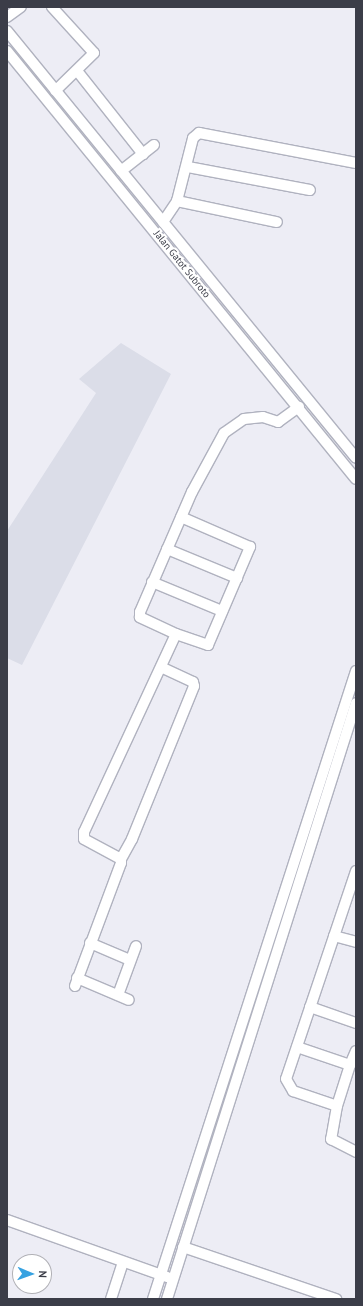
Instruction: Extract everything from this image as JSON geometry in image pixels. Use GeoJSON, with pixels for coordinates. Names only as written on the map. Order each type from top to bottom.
{"type":"FeatureCollection","features":[{"type":"Feature","properties":{"kind":"street"},"geometry":{"type":"LineString","coordinates":[[7,17],[21,7]]}},
{"type":"Feature","properties":{"kind":"street"},"geometry":{"type":"LineString","coordinates":[[52,7],[93,51],[94,56],[78,72],[55,91]]}},
{"type":"Feature","properties":{"kind":"street","name":"Jalan Gatot Subroto"},"geometry":{"type":"LineString","coordinates":[[7,31],[356,458]]}},
{"type":"Feature","properties":{"kind":"street","name":"Jalan Gatot Subroto"},"geometry":{"type":"LineString","coordinates":[[7,51],[193,277],[297,409],[356,479]]}},
{"type":"Feature","properties":{"kind":"street"},"geometry":{"type":"LineString","coordinates":[[78,72],[142,154]]}},
{"type":"Feature","properties":{"kind":"street"},"geometry":{"type":"LineString","coordinates":[[31,81],[41,73]]}},
{"type":"Feature","properties":{"kind":"street"},"geometry":{"type":"LineString","coordinates":[[163,222],[177,202],[188,167],[193,138],[202,132],[356,163]]}},
{"type":"Feature","properties":{"kind":"street"},"geometry":{"type":"LineString","coordinates":[[121,171],[154,145]]}},
{"type":"Feature","properties":{"kind":"street"},"geometry":{"type":"LineString","coordinates":[[188,167],[310,190]]}},
{"type":"Feature","properties":{"kind":"street"},"geometry":{"type":"LineString","coordinates":[[177,202],[277,222]]}},
{"type":"Feature","properties":{"kind":"street"},"geometry":{"type":"LineString","coordinates":[[193,277],[201,269]]}},
{"type":"Feature","properties":{"kind":"street"},"geometry":{"type":"LineString","coordinates":[[204,291],[213,283]]}},
{"type":"Feature","properties":{"kind":"street"},"geometry":{"type":"LineString","coordinates":[[181,517],[250,545],[208,645],[176,634],[139,615],[152,582],[181,517],[208,458],[224,433],[244,419],[255,417],[283,420],[297,409]]}},
{"type":"Feature","properties":{"kind":"street"},"geometry":{"type":"LineString","coordinates":[[167,548],[237,578]]}},
{"type":"Feature","properties":{"kind":"street"},"geometry":{"type":"LineString","coordinates":[[152,582],[222,611]]}},
{"type":"Feature","properties":{"kind":"street"},"geometry":{"type":"LineString","coordinates":[[121,859],[89,843],[84,839],[84,832],[162,667],[176,634]]}},
{"type":"Feature","properties":{"kind":"street"},"geometry":{"type":"LineString","coordinates":[[129,1000],[76,982],[121,866],[121,859],[132,839],[194,686],[192,682],[162,667]]}},
{"type":"Feature","properties":{"kind":"street"},"geometry":{"type":"LineString","coordinates":[[153,1299],[190,1192],[356,671]]}},
{"type":"Feature","properties":{"kind":"street"},"geometry":{"type":"LineString","coordinates":[[167,1299],[356,703]]}},
{"type":"Feature","properties":{"kind":"street"},"geometry":{"type":"LineString","coordinates":[[337,1106],[288,1086],[286,1079],[356,871]]}},
{"type":"Feature","properties":{"kind":"street"},"geometry":{"type":"LineString","coordinates":[[334,936],[356,942]]}},
{"type":"Feature","properties":{"kind":"street"},"geometry":{"type":"LineString","coordinates":[[90,943],[130,960]]}},
{"type":"Feature","properties":{"kind":"street"},"geometry":{"type":"LineString","coordinates":[[118,995],[136,946]]}},
{"type":"Feature","properties":{"kind":"street"},"geometry":{"type":"LineString","coordinates":[[310,1006],[356,1023]]}},
{"type":"Feature","properties":{"kind":"street"},"geometry":{"type":"LineString","coordinates":[[297,1047],[350,1065]]}},
{"type":"Feature","properties":{"kind":"street"},"geometry":{"type":"LineString","coordinates":[[356,1051],[337,1106],[332,1139],[340,1146],[356,1152]]}},
{"type":"Feature","properties":{"kind":"street"},"geometry":{"type":"LineString","coordinates":[[190,1192],[200,1196]]}},
{"type":"Feature","properties":{"kind":"street"},"geometry":{"type":"LineString","coordinates":[[7,1220],[123,1263],[173,1279]]}},
{"type":"Feature","properties":{"kind":"street"},"geometry":{"type":"LineString","coordinates":[[183,1247],[336,1299]]}},
{"type":"Feature","properties":{"kind":"street"},"geometry":{"type":"LineString","coordinates":[[111,1299],[123,1263]]}},
{"type":"Feature","properties":{"kind":"shaded area"},"geometry":{"type":"Polygon","coordinates":[[[121,343],[171,374],[22,665],[7,658],[7,531],[96,393],[79,379],[121,343]]]}}]}
